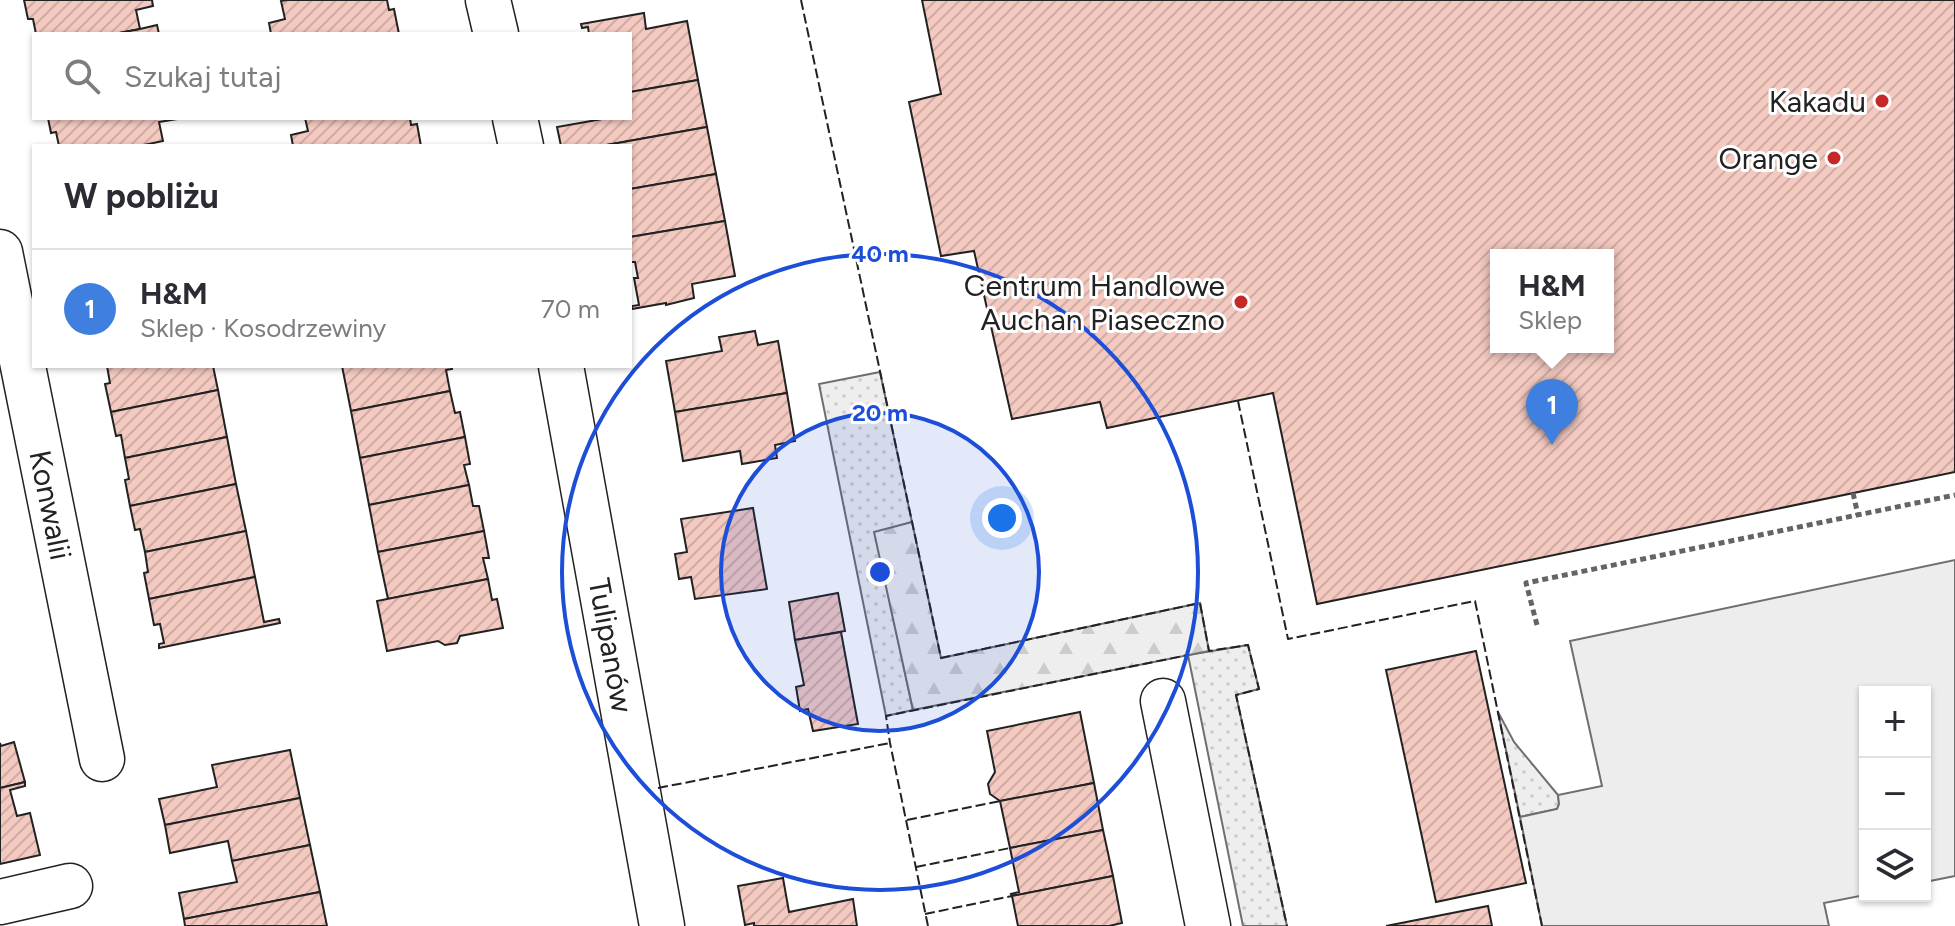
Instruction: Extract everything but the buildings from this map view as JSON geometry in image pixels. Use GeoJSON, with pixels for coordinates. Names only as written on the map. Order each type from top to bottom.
{"type":"FeatureCollection","features":[{"type":"Feature","properties":{"kind":"street"},"geometry":{"type":"LineString","coordinates":[[488,0],[496,32]]}},
{"type":"Feature","properties":{"kind":"street"},"geometry":{"type":"LineString","coordinates":[[515,120],[521,144]]}},
{"type":"Feature","properties":{"kind":"street","name":"Konwalii"},"geometry":{"type":"LineString","coordinates":[[13,266],[102,759]]}},
{"type":"Feature","properties":{"kind":"street","name":"Tulipanów"},"geometry":{"type":"LineString","coordinates":[[561,368],[662,926]]}},
{"type":"Feature","properties":{"kind":"street"},"geometry":{"type":"LineString","coordinates":[[1163,701],[1208,926]]}},
{"type":"Feature","properties":{"kind":"street"},"geometry":{"type":"LineString","coordinates":[[0,902],[70,886]]}},
{"type":"Feature","properties":{"kind":"path"},"geometry":{"type":"LineString","coordinates":[[1853,493],[1858,515]]}},
{"type":"Feature","properties":{"kind":"path"},"geometry":{"type":"LineString","coordinates":[[1537,625],[1526,583],[1955,495]]}},
{"type":"Feature","properties":{"kind":"green space"},"geometry":{"type":"Polygon","coordinates":[[[880,372],[912,522],[875,533],[913,710],[886,716],[819,384],[880,372]]]}},
{"type":"Feature","properties":{"kind":"green space"},"geometry":{"type":"Polygon","coordinates":[[[912,522],[941,658],[1200,603],[1209,651],[913,710],[874,532],[912,522]]]}},
{"type":"Feature","properties":{"kind":"green space"},"geometry":{"type":"Polygon","coordinates":[[[1248,645],[1259,689],[1236,695],[1287,926],[1243,926],[1188,655],[1248,645]]]}},
{"type":"Feature","properties":{"kind":"green space"},"geometry":{"type":"Polygon","coordinates":[[[1498,712],[1514,742],[1558,795],[1557,809],[1520,817],[1498,712]]]}},
{"type":"Feature","properties":{"kind":"shaded area"},"geometry":{"type":"Polygon","coordinates":[[[1955,560],[1955,876],[1931,881],[1931,686],[1859,686],[1859,896],[1824,903],[1829,926],[1542,926],[1520,817],[1557,809],[1558,795],[1602,786],[1570,641],[1955,560]]]}},
{"type":"Feature","properties":{"kind":"fence"},"geometry":{"type":"LineString","coordinates":[[801,0],[941,658],[1200,603],[1209,651],[1248,645],[1259,689],[1236,695],[1287,926]]}},
{"type":"Feature","properties":{"kind":"fence"},"geometry":{"type":"LineString","coordinates":[[1238,401],[1288,639],[1475,601],[1542,926]]}},
{"type":"Feature","properties":{"kind":"fence"},"geometry":{"type":"LineString","coordinates":[[928,926],[886,716],[1188,655]]}},
{"type":"Feature","properties":{"kind":"fence"},"geometry":{"type":"LineString","coordinates":[[658,788],[890,743]]}},
{"type":"Feature","properties":{"kind":"fence"},"geometry":{"type":"LineString","coordinates":[[907,820],[1000,801]]}},
{"type":"Feature","properties":{"kind":"fence"},"geometry":{"type":"LineString","coordinates":[[916,867],[1010,848]]}},
{"type":"Feature","properties":{"kind":"fence"},"geometry":{"type":"LineString","coordinates":[[925,914],[1012,896]]}},
{"type":"Feature","properties":{"kind":"place","name":"Kakadu"},"geometry":{"type":"Point","coordinates":[1882,101]}},
{"type":"Feature","properties":{"kind":"place","name":"Orange"},"geometry":{"type":"Point","coordinates":[1834,158]}},
{"type":"Feature","properties":{"kind":"place","name":"Centrum Handlowe Auchan Piaseczno"},"geometry":{"type":"Point","coordinates":[1241,302]}},
{"type":"Feature","properties":{"kind":"place","name":"H&M"},"geometry":{"type":"Point","coordinates":[1552,445]}}]}
